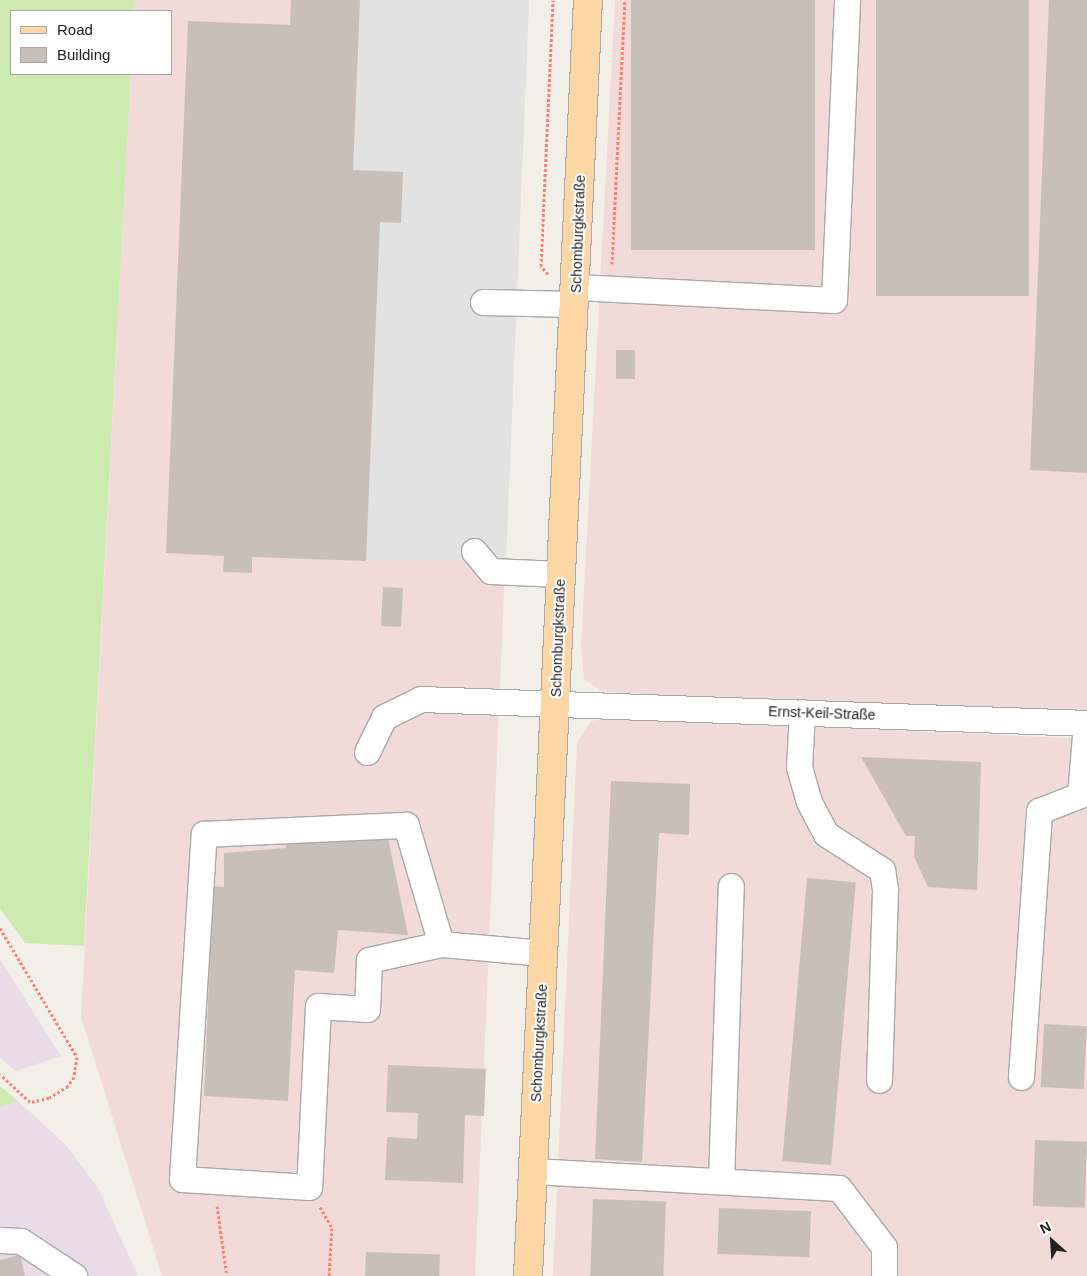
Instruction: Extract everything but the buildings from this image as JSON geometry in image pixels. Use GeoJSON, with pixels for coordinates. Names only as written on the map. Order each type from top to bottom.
{"type":"FeatureCollection","features":[{"type":"Feature","properties":{"kind":"main road","name":"Schomburgkstraße"},"geometry":{"type":"LineString","coordinates":[[528,1276],[556,703],[560,574],[576,296],[588,0]]}},
{"type":"Feature","properties":{"kind":"street"},"geometry":{"type":"LineString","coordinates":[[483,302],[576,296],[610,290],[834,300],[847,0]]}},
{"type":"Feature","properties":{"kind":"street"},"geometry":{"type":"LineString","coordinates":[[474,551],[491,571],[560,574]]}},
{"type":"Feature","properties":{"kind":"street","name":"Ernst-Keil-Straße"},"geometry":{"type":"LineString","coordinates":[[367,752],[384,717],[421,698],[1086,723]]}},
{"type":"Feature","properties":{"kind":"street"},"geometry":{"type":"LineString","coordinates":[[802,712],[799,767],[809,802],[826,834],[882,870],[885,890],[878,1080]]}},
{"type":"Feature","properties":{"kind":"street"},"geometry":{"type":"LineString","coordinates":[[1021,1077],[1038,811],[1080,794],[1086,723]]}},
{"type":"Feature","properties":{"kind":"street"},"geometry":{"type":"LineString","coordinates":[[441,944],[406,826],[204,834],[182,1179],[309,1187],[318,1006],[366,1010],[369,960],[441,944],[543,953]]}},
{"type":"Feature","properties":{"kind":"street"},"geometry":{"type":"LineString","coordinates":[[721,1181],[732,886]]}},
{"type":"Feature","properties":{"kind":"street"},"geometry":{"type":"LineString","coordinates":[[533,1171],[839,1188],[884,1247],[884,1276]]}},
{"type":"Feature","properties":{"kind":"street"},"geometry":{"type":"LineString","coordinates":[[0,1240],[21,1241],[74,1276]]}},
{"type":"Feature","properties":{"kind":"path"},"geometry":{"type":"LineString","coordinates":[[553,0],[541,266],[576,296]]}},
{"type":"Feature","properties":{"kind":"path"},"geometry":{"type":"LineString","coordinates":[[610,290],[625,0]]}},
{"type":"Feature","properties":{"kind":"path"},"geometry":{"type":"LineString","coordinates":[[0,928],[77,1057],[74,1077],[68,1086],[30,1102],[22,1097],[0,1074]]}},
{"type":"Feature","properties":{"kind":"path"},"geometry":{"type":"LineString","coordinates":[[213,1181],[227,1276]]}},
{"type":"Feature","properties":{"kind":"path"},"geometry":{"type":"LineString","coordinates":[[309,1187],[332,1228],[329,1276]]}},
{"type":"Feature","properties":{"kind":"shaded area"},"geometry":{"type":"Polygon","coordinates":[[[135,0],[529,0],[475,1276],[162,1276],[81,1017],[131,75],[172,75],[172,10],[134,10],[135,0]]]}},
{"type":"Feature","properties":{"kind":"shaded area"},"geometry":{"type":"Polygon","coordinates":[[[360,0],[529,0],[506,561],[366,561],[380,222],[401,222],[403,173],[353,170],[360,0]]]}},
{"type":"Feature","properties":{"kind":"shaded area"},"geometry":{"type":"Polygon","coordinates":[[[615,0],[1087,0],[1087,715],[603,692],[584,679],[581,648],[615,0]]]}},
{"type":"Feature","properties":{"kind":"shaded area"},"geometry":{"type":"Polygon","coordinates":[[[614,717],[1087,739],[1087,1276],[553,1276],[577,742],[591,721],[614,717]]]}},
{"type":"Feature","properties":{"kind":"shaded area"},"geometry":{"type":"Polygon","coordinates":[[[0,959],[61,1056],[16,1071],[0,1058],[0,959]]]}},
{"type":"Feature","properties":{"kind":"shaded area"},"geometry":{"type":"Polygon","coordinates":[[[18,1101],[67,1146],[99,1190],[138,1276],[0,1276],[0,1107],[18,1101]]]}},
{"type":"Feature","properties":{"kind":"green space"},"geometry":{"type":"Polygon","coordinates":[[[0,0],[135,0],[134,10],[10,10],[10,75],[131,75],[84,946],[25,943],[0,908],[0,0]]]}},
{"type":"Feature","properties":{"kind":"green space"},"geometry":{"type":"Polygon","coordinates":[[[0,1086],[18,1101],[0,1107],[0,1086]]]}}]}
